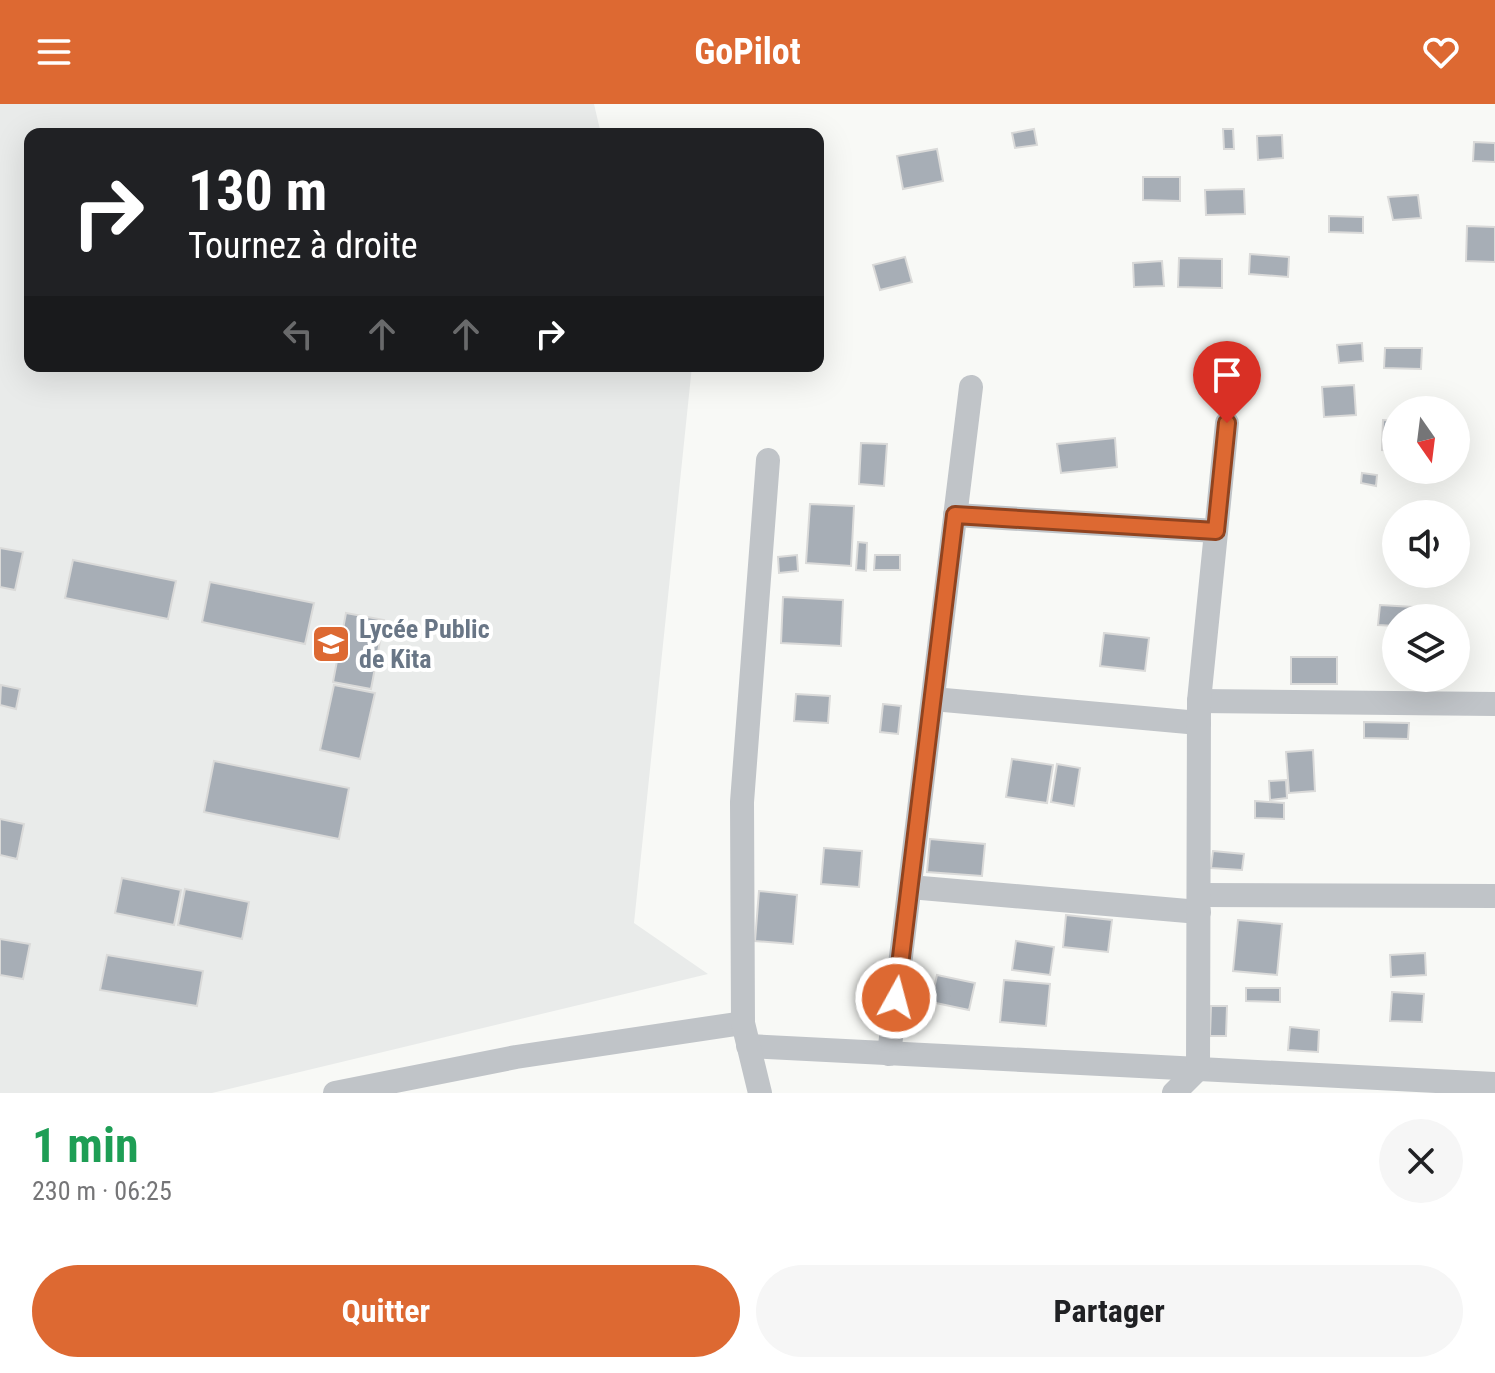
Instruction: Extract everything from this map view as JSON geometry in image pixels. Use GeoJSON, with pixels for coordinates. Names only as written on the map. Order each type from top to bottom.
{"type":"FeatureCollection","features":[{"type":"Feature","properties":{"kind":"street"},"geometry":{"type":"LineString","coordinates":[[889,1054],[971,387]]}},
{"type":"Feature","properties":{"kind":"street"},"geometry":{"type":"LineString","coordinates":[[1174,1093],[1198,1069],[1199,712],[1227,423]]}},
{"type":"Feature","properties":{"kind":"street"},"geometry":{"type":"LineString","coordinates":[[760,1093],[745,1034],[742,802],[768,460]]}},
{"type":"Feature","properties":{"kind":"street"},"geometry":{"type":"LineString","coordinates":[[955,515],[1216,531]]}},
{"type":"Feature","properties":{"kind":"street"},"geometry":{"type":"LineString","coordinates":[[933,699],[1199,712],[1495,704]]}},
{"type":"Feature","properties":{"kind":"street"},"geometry":{"type":"LineString","coordinates":[[910,887],[1199,904],[1495,896]]}},
{"type":"Feature","properties":{"kind":"street"},"geometry":{"type":"LineString","coordinates":[[335,1093],[516,1057],[745,1034],[889,1054],[1495,1084]]}},
{"type":"Feature","properties":{"kind":"shaded area","name":"Lycée Public de Kita"},"geometry":{"type":"Polygon","coordinates":[[[0,104],[594,104],[600,128],[24,128],[24,372],[691,372],[634,923],[708,974],[212,1093],[0,1093],[0,104]]]}},
{"type":"Feature","properties":{"kind":"building"},"geometry":{"type":"Polygon","coordinates":[[[1034,129],[1037,145],[1015,148],[1012,133],[1034,129]]]}},
{"type":"Feature","properties":{"kind":"building"},"geometry":{"type":"Polygon","coordinates":[[[1223,129],[1233,129],[1234,149],[1224,149],[1223,129]]]}},
{"type":"Feature","properties":{"kind":"building"},"geometry":{"type":"Polygon","coordinates":[[[1282,135],[1283,158],[1258,160],[1257,136],[1282,135]]]}},
{"type":"Feature","properties":{"kind":"building"},"geometry":{"type":"Polygon","coordinates":[[[1474,142],[1495,143],[1495,162],[1473,161],[1474,142]]]}},
{"type":"Feature","properties":{"kind":"building"},"geometry":{"type":"Polygon","coordinates":[[[937,149],[943,181],[903,189],[897,156],[937,149]]]}},
{"type":"Feature","properties":{"kind":"building"},"geometry":{"type":"Polygon","coordinates":[[[1143,177],[1180,177],[1180,201],[1143,200],[1143,177]]]}},
{"type":"Feature","properties":{"kind":"building"},"geometry":{"type":"Polygon","coordinates":[[[1244,189],[1245,214],[1206,215],[1205,190],[1244,189]]]}},
{"type":"Feature","properties":{"kind":"building"},"geometry":{"type":"Polygon","coordinates":[[[1418,195],[1421,218],[1393,220],[1388,197],[1418,195]]]}},
{"type":"Feature","properties":{"kind":"building"},"geometry":{"type":"Polygon","coordinates":[[[1329,216],[1363,217],[1363,233],[1329,232],[1329,216]]]}},
{"type":"Feature","properties":{"kind":"building"},"geometry":{"type":"Polygon","coordinates":[[[1467,226],[1495,227],[1495,262],[1466,261],[1467,226]]]}},
{"type":"Feature","properties":{"kind":"building"},"geometry":{"type":"Polygon","coordinates":[[[1250,254],[1289,257],[1288,277],[1249,274],[1250,254]]]}},
{"type":"Feature","properties":{"kind":"building"},"geometry":{"type":"Polygon","coordinates":[[[905,257],[912,282],[880,290],[873,265],[905,257]]]}},
{"type":"Feature","properties":{"kind":"building"},"geometry":{"type":"Polygon","coordinates":[[[1179,258],[1222,259],[1222,288],[1178,287],[1179,258]]]}},
{"type":"Feature","properties":{"kind":"building"},"geometry":{"type":"Polygon","coordinates":[[[1162,261],[1164,286],[1134,287],[1133,263],[1162,261]]]}},
{"type":"Feature","properties":{"kind":"building"},"geometry":{"type":"Polygon","coordinates":[[[1362,343],[1363,361],[1339,363],[1337,345],[1362,343]]]}},
{"type":"Feature","properties":{"kind":"building"},"geometry":{"type":"Polygon","coordinates":[[[1385,348],[1422,348],[1421,369],[1384,368],[1385,348]]]}},
{"type":"Feature","properties":{"kind":"building"},"geometry":{"type":"Polygon","coordinates":[[[1354,385],[1356,415],[1324,417],[1322,387],[1354,385]]]}},
{"type":"Feature","properties":{"kind":"building"},"geometry":{"type":"Polygon","coordinates":[[[1115,438],[1117,467],[1061,473],[1057,444],[1115,438]]]}},
{"type":"Feature","properties":{"kind":"building"},"geometry":{"type":"Polygon","coordinates":[[[861,443],[887,444],[884,486],[859,484],[861,443]]]}},
{"type":"Feature","properties":{"kind":"building"},"geometry":{"type":"Polygon","coordinates":[[[1362,473],[1377,475],[1376,486],[1361,483],[1362,473]]]}},
{"type":"Feature","properties":{"kind":"building"},"geometry":{"type":"Polygon","coordinates":[[[810,504],[854,506],[851,566],[806,563],[810,504]]]}},
{"type":"Feature","properties":{"kind":"building"},"geometry":{"type":"Polygon","coordinates":[[[858,542],[867,543],[866,571],[856,570],[858,542]]]}},
{"type":"Feature","properties":{"kind":"building"},"geometry":{"type":"Polygon","coordinates":[[[0,548],[23,552],[15,590],[0,587],[0,548]]]}},
{"type":"Feature","properties":{"kind":"building"},"geometry":{"type":"Polygon","coordinates":[[[797,555],[798,571],[779,573],[778,557],[797,555]]]}},
{"type":"Feature","properties":{"kind":"building"},"geometry":{"type":"Polygon","coordinates":[[[875,555],[900,555],[900,570],[874,570],[875,555]]]}},
{"type":"Feature","properties":{"kind":"building"},"geometry":{"type":"Polygon","coordinates":[[[73,560],[176,581],[168,619],[65,598],[73,560]]]}},
{"type":"Feature","properties":{"kind":"building"},"geometry":{"type":"Polygon","coordinates":[[[210,582],[314,603],[305,644],[202,622],[210,582]]]}},
{"type":"Feature","properties":{"kind":"building"},"geometry":{"type":"Polygon","coordinates":[[[783,597],[843,600],[841,646],[781,643],[783,597]]]}},
{"type":"Feature","properties":{"kind":"building"},"geometry":{"type":"Polygon","coordinates":[[[1380,605],[1382,605],[1382,625],[1378,625],[1380,605]]]}},
{"type":"Feature","properties":{"kind":"building"},"geometry":{"type":"Polygon","coordinates":[[[346,613],[384,620],[371,689],[333,682],[346,613]]]}},
{"type":"Feature","properties":{"kind":"building"},"geometry":{"type":"Polygon","coordinates":[[[1104,633],[1149,638],[1145,671],[1100,666],[1104,633]]]}},
{"type":"Feature","properties":{"kind":"building"},"geometry":{"type":"Polygon","coordinates":[[[1291,657],[1337,657],[1337,684],[1291,684],[1291,657]]]}},
{"type":"Feature","properties":{"kind":"building"},"geometry":{"type":"Polygon","coordinates":[[[1,685],[20,689],[16,709],[0,705],[1,685]]]}},
{"type":"Feature","properties":{"kind":"building"},"geometry":{"type":"Polygon","coordinates":[[[334,685],[375,693],[360,759],[320,750],[334,685]]]}},
{"type":"Feature","properties":{"kind":"building"},"geometry":{"type":"Polygon","coordinates":[[[796,694],[830,696],[828,723],[794,721],[796,694]]]}},
{"type":"Feature","properties":{"kind":"building"},"geometry":{"type":"Polygon","coordinates":[[[883,704],[901,706],[898,734],[880,732],[883,704]]]}},
{"type":"Feature","properties":{"kind":"building"},"geometry":{"type":"Polygon","coordinates":[[[1364,722],[1409,723],[1408,739],[1364,738],[1364,722]]]}},
{"type":"Feature","properties":{"kind":"building"},"geometry":{"type":"Polygon","coordinates":[[[1313,750],[1315,791],[1289,793],[1286,752],[1313,750]]]}},
{"type":"Feature","properties":{"kind":"building"},"geometry":{"type":"Polygon","coordinates":[[[1012,759],[1053,765],[1047,803],[1006,797],[1012,759]]]}},
{"type":"Feature","properties":{"kind":"building"},"geometry":{"type":"Polygon","coordinates":[[[214,761],[349,788],[339,839],[204,812],[214,761]]]}},
{"type":"Feature","properties":{"kind":"building"},"geometry":{"type":"Polygon","coordinates":[[[1057,764],[1080,768],[1074,806],[1051,802],[1057,764]]]}},
{"type":"Feature","properties":{"kind":"building"},"geometry":{"type":"Polygon","coordinates":[[[1286,780],[1287,798],[1270,800],[1269,781],[1286,780]]]}},
{"type":"Feature","properties":{"kind":"building"},"geometry":{"type":"Polygon","coordinates":[[[1255,801],[1284,803],[1284,819],[1255,818],[1255,801]]]}},
{"type":"Feature","properties":{"kind":"building"},"geometry":{"type":"Polygon","coordinates":[[[0,819],[24,824],[17,859],[0,855],[0,819]]]}},
{"type":"Feature","properties":{"kind":"building"},"geometry":{"type":"Polygon","coordinates":[[[930,839],[985,844],[982,876],[927,872],[930,839]]]}},
{"type":"Feature","properties":{"kind":"building"},"geometry":{"type":"Polygon","coordinates":[[[824,848],[862,851],[859,887],[821,884],[824,848]]]}},
{"type":"Feature","properties":{"kind":"building"},"geometry":{"type":"Polygon","coordinates":[[[1213,851],[1244,854],[1242,870],[1211,868],[1213,851]]]}},
{"type":"Feature","properties":{"kind":"building"},"geometry":{"type":"Polygon","coordinates":[[[122,878],[181,890],[174,925],[115,913],[122,878]]]}},
{"type":"Feature","properties":{"kind":"building"},"geometry":{"type":"Polygon","coordinates":[[[185,889],[249,902],[242,939],[178,925],[185,889]]]}},
{"type":"Feature","properties":{"kind":"building"},"geometry":{"type":"Polygon","coordinates":[[[759,891],[797,895],[793,944],[755,941],[759,891]]]}},
{"type":"Feature","properties":{"kind":"building"},"geometry":{"type":"Polygon","coordinates":[[[1066,915],[1112,920],[1108,952],[1063,947],[1066,915]]]}},
{"type":"Feature","properties":{"kind":"building"},"geometry":{"type":"Polygon","coordinates":[[[1238,920],[1282,924],[1277,975],[1233,971],[1238,920]]]}},
{"type":"Feature","properties":{"kind":"building"},"geometry":{"type":"Polygon","coordinates":[[[0,939],[30,944],[23,979],[0,975],[0,939]]]}},
{"type":"Feature","properties":{"kind":"building"},"geometry":{"type":"Polygon","coordinates":[[[1016,941],[1054,947],[1050,975],[1012,970],[1016,941]]]}},
{"type":"Feature","properties":{"kind":"building"},"geometry":{"type":"Polygon","coordinates":[[[1425,953],[1426,975],[1391,977],[1390,955],[1425,953]]]}},
{"type":"Feature","properties":{"kind":"building"},"geometry":{"type":"Polygon","coordinates":[[[107,955],[203,971],[197,1006],[100,990],[107,955]]]}},
{"type":"Feature","properties":{"kind":"building"},"geometry":{"type":"Polygon","coordinates":[[[937,975],[975,983],[969,1010],[931,1002],[937,975]]]}},
{"type":"Feature","properties":{"kind":"building"},"geometry":{"type":"Polygon","coordinates":[[[1004,980],[1050,984],[1046,1026],[1000,1022],[1004,980]]]}},
{"type":"Feature","properties":{"kind":"building"},"geometry":{"type":"Polygon","coordinates":[[[1246,988],[1280,988],[1280,1002],[1246,1001],[1246,988]]]}},
{"type":"Feature","properties":{"kind":"building"},"geometry":{"type":"Polygon","coordinates":[[[1392,992],[1424,994],[1422,1022],[1390,1021],[1392,992]]]}},
{"type":"Feature","properties":{"kind":"building"},"geometry":{"type":"Polygon","coordinates":[[[1211,1006],[1227,1006],[1226,1036],[1210,1036],[1211,1006]]]}},
{"type":"Feature","properties":{"kind":"building"},"geometry":{"type":"Polygon","coordinates":[[[1290,1027],[1319,1030],[1318,1052],[1288,1050],[1290,1027]]]}},
{"type":"Feature","properties":{"kind":"place","name":"Lycée Public de Kita"},"geometry":{"type":"Point","coordinates":[331,644]}},
{"type":"Feature","properties":{"kind":"route"},"geometry":{"type":"LineString","coordinates":[[896,998],[955,515],[1216,531],[1227,423]]}}]}
